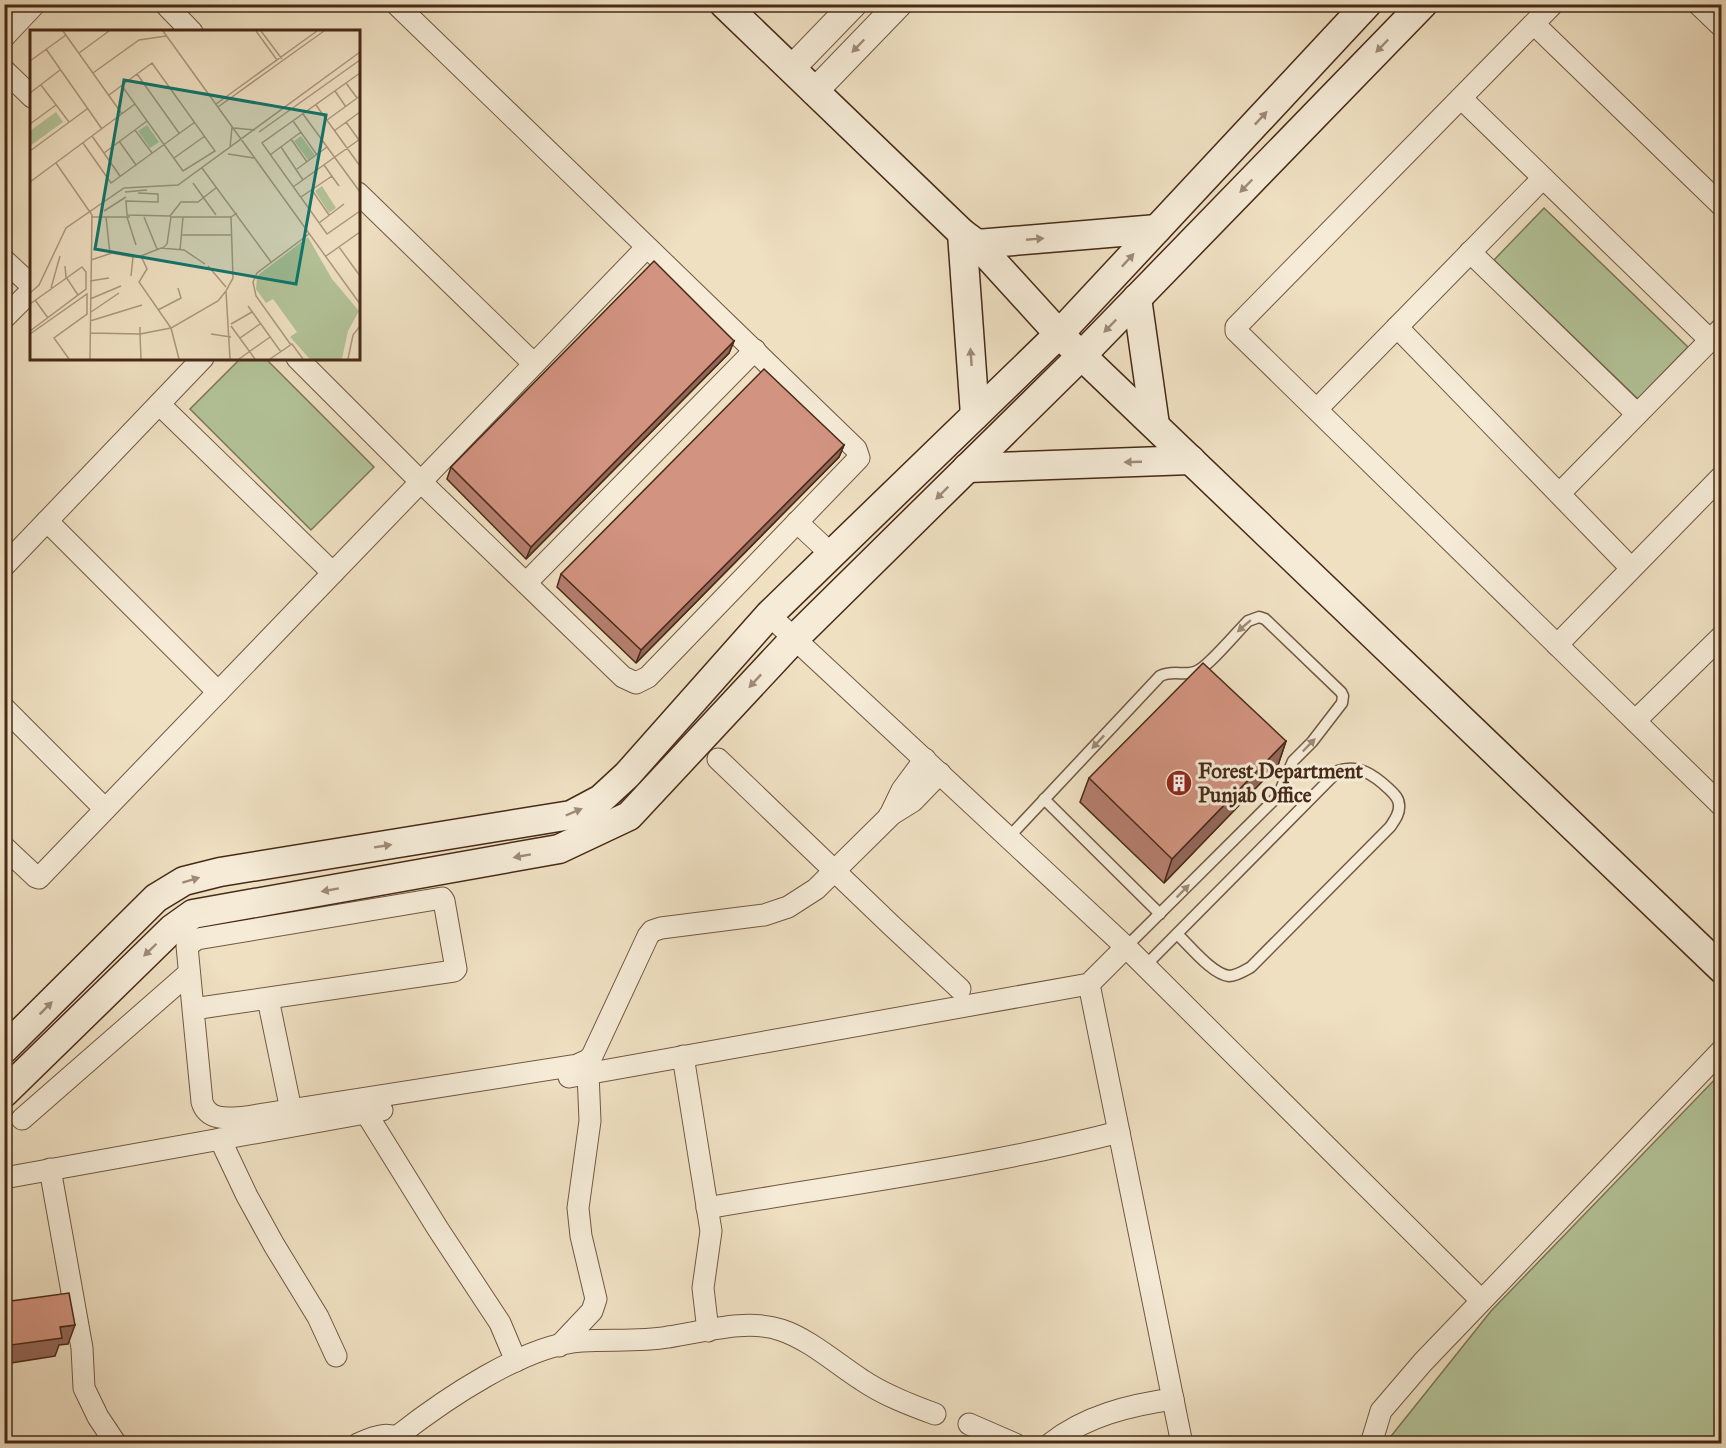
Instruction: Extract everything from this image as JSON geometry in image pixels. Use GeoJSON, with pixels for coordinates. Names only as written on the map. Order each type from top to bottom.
{"type":"FeatureCollection","features":[{"type":"Feature","properties":{"kind":"main road"},"geometry":{"type":"LineString","coordinates":[[724,4],[970,239],[1059,334],[1722,969]]}},
{"type":"Feature","properties":{"kind":"main road"},"geometry":{"type":"LineString","coordinates":[[4,1049],[156,898],[184,881],[220,872],[571,815],[601,799],[627,775],[769,615],[1059,334],[1367,4]]}},
{"type":"Feature","properties":{"kind":"main road"},"geometry":{"type":"LineString","coordinates":[[4,1093],[172,929],[193,914],[559,849],[629,816],[795,638],[1082,355],[1423,4]]}},
{"type":"Feature","properties":{"kind":"main road"},"geometry":{"type":"LineString","coordinates":[[970,239],[1157,229]]}},
{"type":"Feature","properties":{"kind":"main road"},"geometry":{"type":"LineString","coordinates":[[970,239],[975,415]]}},
{"type":"Feature","properties":{"kind":"main road"},"geometry":{"type":"LineString","coordinates":[[1137,298],[1155,425]]}},
{"type":"Feature","properties":{"kind":"main road"},"geometry":{"type":"LineString","coordinates":[[967,468],[1191,460]]}},
{"type":"Feature","properties":{"kind":"street"},"geometry":{"type":"LineString","coordinates":[[4,37],[35,4]]}},
{"type":"Feature","properties":{"kind":"street"},"geometry":{"type":"LineString","coordinates":[[165,4],[190,30]]}},
{"type":"Feature","properties":{"kind":"street"},"geometry":{"type":"LineString","coordinates":[[299,360],[622,677],[636,683],[648,677],[858,458],[856,449],[396,4]]}},
{"type":"Feature","properties":{"kind":"street"},"geometry":{"type":"LineString","coordinates":[[791,69],[854,4]]}},
{"type":"Feature","properties":{"kind":"street"},"geometry":{"type":"LineString","coordinates":[[814,92],[899,4]]}},
{"type":"Feature","properties":{"kind":"street"},"geometry":{"type":"LineString","coordinates":[[1553,4],[1236,327],[1236,331],[1722,806]]}},
{"type":"Feature","properties":{"kind":"street"},"geometry":{"type":"LineString","coordinates":[[1698,4],[1722,27]]}},
{"type":"Feature","properties":{"kind":"street"},"geometry":{"type":"LineString","coordinates":[[1534,24],[1722,206]]}},
{"type":"Feature","properties":{"kind":"street"},"geometry":{"type":"LineString","coordinates":[[4,70],[30,95]]}},
{"type":"Feature","properties":{"kind":"street"},"geometry":{"type":"LineString","coordinates":[[1461,98],[1543,178],[1716,334],[1560,493]]}},
{"type":"Feature","properties":{"kind":"street"},"geometry":{"type":"LineString","coordinates":[[1317,409],[1543,178]]}},
{"type":"Feature","properties":{"kind":"street"},"geometry":{"type":"LineString","coordinates":[[360,195],[534,364]]}},
{"type":"Feature","properties":{"kind":"street"},"geometry":{"type":"LineString","coordinates":[[4,847],[39,878],[646,248]]}},
{"type":"Feature","properties":{"kind":"street"},"geometry":{"type":"LineString","coordinates":[[1470,252],[1637,414]]}},
{"type":"Feature","properties":{"kind":"street"},"geometry":{"type":"LineString","coordinates":[[4,260],[30,286]]}},
{"type":"Feature","properties":{"kind":"street"},"geometry":{"type":"LineString","coordinates":[[4,318],[30,290]]}},
{"type":"Feature","properties":{"kind":"street"},"geometry":{"type":"LineString","coordinates":[[1397,327],[1631,568]]}},
{"type":"Feature","properties":{"kind":"street"},"geometry":{"type":"LineString","coordinates":[[526,583],[755,350]]}},
{"type":"Feature","properties":{"kind":"street"},"geometry":{"type":"LineString","coordinates":[[4,566],[201,360]]}},
{"type":"Feature","properties":{"kind":"street"},"geometry":{"type":"LineString","coordinates":[[159,404],[333,573]]}},
{"type":"Feature","properties":{"kind":"street"},"geometry":{"type":"LineString","coordinates":[[1557,645],[1722,476]]}},
{"type":"Feature","properties":{"kind":"street"},"geometry":{"type":"LineString","coordinates":[[47,521],[218,692]]}},
{"type":"Feature","properties":{"kind":"street"},"geometry":{"type":"LineString","coordinates":[[797,522],[831,555]]}},
{"type":"Feature","properties":{"kind":"street"},"geometry":{"type":"LineString","coordinates":[[769,615],[1126,947],[1481,1300]]}},
{"type":"Feature","properties":{"kind":"street"},"geometry":{"type":"LineString","coordinates":[[1635,722],[1720,641]]}},
{"type":"Feature","properties":{"kind":"street"},"geometry":{"type":"LineString","coordinates":[[4,708],[105,809]]}},
{"type":"Feature","properties":{"kind":"street"},"geometry":{"type":"LineString","coordinates":[[718,759],[960,989]]}},
{"type":"Feature","properties":{"kind":"street"},"geometry":{"type":"LineString","coordinates":[[193,1009],[455,971],[444,901],[440,898],[197,939],[187,946],[189,973],[202,1102],[207,1113],[215,1117],[230,1118],[291,1110],[584,1063],[592,1056],[652,931],[764,915],[788,907],[816,890],[836,871],[889,817],[902,790],[932,766]]}},
{"type":"Feature","properties":{"kind":"street"},"geometry":{"type":"LineString","coordinates":[[4,1178],[1089,984],[1126,947]]}},
{"type":"Feature","properties":{"kind":"street"},"geometry":{"type":"LineString","coordinates":[[22,1119],[189,973]]}},
{"type":"Feature","properties":{"kind":"street"},"geometry":{"type":"LineString","coordinates":[[1089,984],[1182,1443]]}},
{"type":"Feature","properties":{"kind":"street"},"geometry":{"type":"LineString","coordinates":[[268,999],[291,1110]]}},
{"type":"Feature","properties":{"kind":"street"},"geometry":{"type":"LineString","coordinates":[[1371,1443],[1381,1411],[1423,1362],[1722,1050]]}},
{"type":"Feature","properties":{"kind":"street"},"geometry":{"type":"LineString","coordinates":[[683,1056],[711,1231],[703,1288],[708,1331]]}},
{"type":"Feature","properties":{"kind":"street"},"geometry":{"type":"LineString","coordinates":[[559,1346],[592,1311],[596,1299],[579,1222],[581,1186],[590,1121],[588,1073]]}},
{"type":"Feature","properties":{"kind":"street"},"geometry":{"type":"LineString","coordinates":[[366,1113],[500,1323],[516,1361]]}},
{"type":"Feature","properties":{"kind":"street"},"geometry":{"type":"LineString","coordinates":[[707,1208],[935,1171],[1053,1149],[1119,1132]]}},
{"type":"Feature","properties":{"kind":"street"},"geometry":{"type":"LineString","coordinates":[[220,1139],[253,1206],[318,1317],[336,1356]]}},
{"type":"Feature","properties":{"kind":"street"},"geometry":{"type":"LineString","coordinates":[[50,1169],[82,1348],[84,1388],[98,1417],[116,1443]]}},
{"type":"Feature","properties":{"kind":"street"},"geometry":{"type":"LineString","coordinates":[[358,1443],[384,1434],[404,1439],[468,1387],[494,1371],[559,1346],[582,1341],[665,1338],[747,1326],[768,1326],[784,1331],[864,1381],[904,1402],[936,1414]]}},
{"type":"Feature","properties":{"kind":"street"},"geometry":{"type":"LineString","coordinates":[[1050,1443],[1080,1424],[1104,1415],[1139,1404],[1173,1399]]}},
{"type":"Feature","properties":{"kind":"street"},"geometry":{"type":"LineString","coordinates":[[969,1424],[1015,1443]]}},
{"type":"Feature","properties":{"kind":"lane"},"geometry":{"type":"LineString","coordinates":[[1008,837],[1160,676],[1174,672],[1189,673],[1201,669],[1248,621],[1254,618],[1266,619],[1280,631],[1341,692],[1342,703],[1312,742],[1293,761],[1278,796],[1126,947]]}},
{"type":"Feature","properties":{"kind":"lane"},"geometry":{"type":"LineString","coordinates":[[1145,966],[1338,771],[1346,768],[1359,769],[1375,776],[1396,795],[1399,805],[1397,816],[1390,827],[1251,967],[1242,973],[1230,976],[1216,971],[1178,934]]}},
{"type":"Feature","properties":{"kind":"lane"},"geometry":{"type":"LineString","coordinates":[[1044,799],[1160,914]]}},
{"type":"Feature","properties":{"kind":"green space"},"geometry":{"type":"Polygon","coordinates":[[[1544,208],[1688,347],[1638,399],[1494,260],[1544,208]]]}},
{"type":"Feature","properties":{"kind":"green space"},"geometry":{"type":"Polygon","coordinates":[[[239,360],[267,360],[374,467],[311,530],[190,409],[239,360]]]}},
{"type":"Feature","properties":{"kind":"green space"},"geometry":{"type":"Polygon","coordinates":[[[1721,1073],[1721,1443],[1389,1443],[1388,1440],[1491,1311],[1721,1073]]]}},
{"type":"Feature","properties":{"kind":"building"},"geometry":{"type":"Polygon","coordinates":[[[654,261],[734,341],[531,547],[451,467],[654,261]]]}},
{"type":"Feature","properties":{"kind":"building"},"geometry":{"type":"Polygon","coordinates":[[[764,369],[844,445],[641,650],[561,574],[764,369]]]}},
{"type":"Feature","properties":{"kind":"building","name":"Forest Department Punjab Office"},"geometry":{"type":"Polygon","coordinates":[[[1203,663],[1286,741],[1172,859],[1089,778],[1203,663]]]}},
{"type":"Feature","properties":{"kind":"building"},"geometry":{"type":"Polygon","coordinates":[[[4,894],[11,900],[4,907],[4,894]]]}},
{"type":"Feature","properties":{"kind":"building"},"geometry":{"type":"Polygon","coordinates":[[[69,1293],[75,1325],[60,1327],[62,1338],[4,1346],[4,1302],[69,1293]]]}},
{"type":"Feature","properties":{"kind":"place","name":"Forest Department Punjab Office"},"geometry":{"type":"Point","coordinates":[1179,783]}}]}
